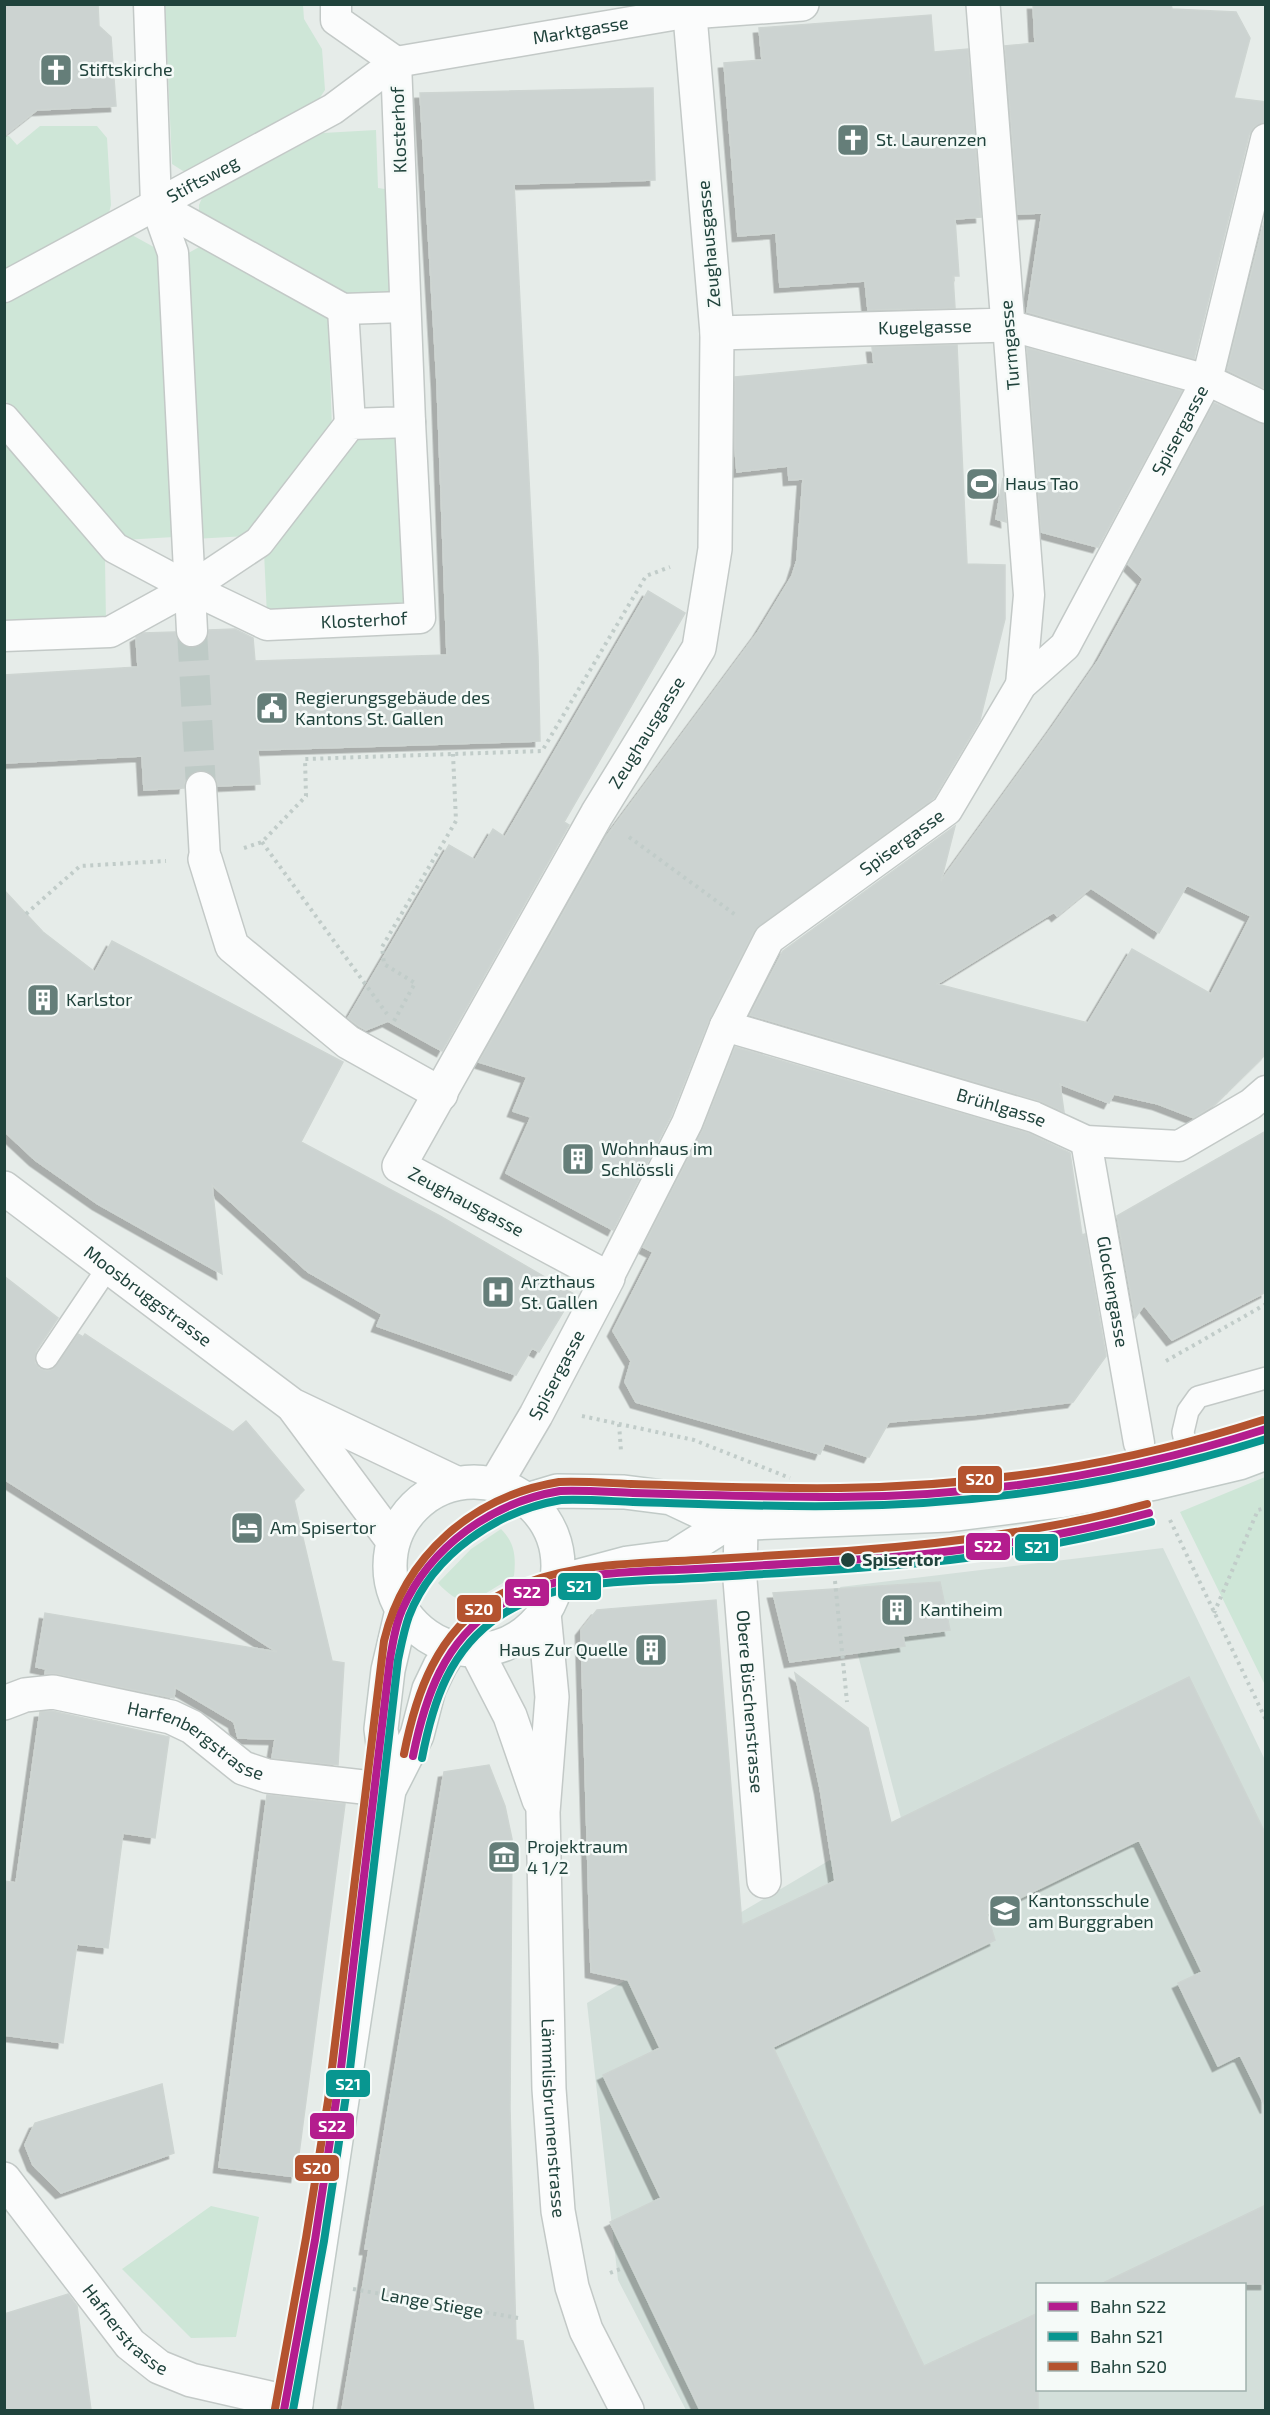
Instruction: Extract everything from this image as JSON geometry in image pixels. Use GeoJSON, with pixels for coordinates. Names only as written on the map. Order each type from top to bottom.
{"type":"FeatureCollection","features":[{"type":"Feature","properties":{"kind":"street"},"geometry":{"type":"LineString","coordinates":[[149,4],[156,205],[173,253],[192,631]]}},
{"type":"Feature","properties":{"kind":"street"},"geometry":{"type":"LineString","coordinates":[[336,4],[336,20],[396,62]]}},
{"type":"Feature","properties":{"kind":"street","name":"Marktgasse"},"geometry":{"type":"LineString","coordinates":[[396,62],[689,8],[802,4]]}},
{"type":"Feature","properties":{"kind":"street","name":"Turmgasse"},"geometry":{"type":"LineString","coordinates":[[983,4],[1029,596],[1022,685]]}},
{"type":"Feature","properties":{"kind":"street","name":"Zeughausgasse"},"geometry":{"type":"LineString","coordinates":[[608,1278],[399,1166],[597,814],[699,648],[715,549],[717,333],[689,8]]}},
{"type":"Feature","properties":{"kind":"street","name":"Stiftsweg"},"geometry":{"type":"LineString","coordinates":[[4,287],[333,109],[396,62]]}},
{"type":"Feature","properties":{"kind":"street","name":"Klosterhof"},"geometry":{"type":"LineString","coordinates":[[4,419],[115,548],[267,625],[420,618],[404,307],[396,62]]}},
{"type":"Feature","properties":{"kind":"street","name":"Spisergasse"},"geometry":{"type":"LineString","coordinates":[[496,1484],[608,1278],[687,1123],[725,1026],[770,939],[947,810],[1022,685],[1065,646],[1207,380],[1266,139]]}},
{"type":"Feature","properties":{"kind":"street"},"geometry":{"type":"LineString","coordinates":[[156,205],[343,309],[404,307]]}},
{"type":"Feature","properties":{"kind":"street"},"geometry":{"type":"LineString","coordinates":[[4,636],[110,632],[190,588],[259,542],[350,424],[343,309]]}},
{"type":"Feature","properties":{"kind":"street","name":"Kugelgasse"},"geometry":{"type":"LineString","coordinates":[[717,333],[1008,325],[1207,380],[1266,408]]}},
{"type":"Feature","properties":{"kind":"street"},"geometry":{"type":"LineString","coordinates":[[350,424],[410,422]]}},
{"type":"Feature","properties":{"kind":"street"},"geometry":{"type":"LineString","coordinates":[[201,787],[205,859],[232,946],[348,1042],[441,1094]]}},
{"type":"Feature","properties":{"kind":"street","name":"Brühlgasse"},"geometry":{"type":"LineString","coordinates":[[725,1026],[1034,1117],[1086,1141],[1179,1146],[1251,1104],[1266,1091]]}},
{"type":"Feature","properties":{"kind":"street","name":"Glockengasse"},"geometry":{"type":"LineString","coordinates":[[1086,1141],[1139,1443]]}},
{"type":"Feature","properties":{"kind":"street","name":"Moosbruggstrasse"},"geometry":{"type":"LineString","coordinates":[[4,1188],[292,1405],[456,1483]]}},
{"type":"Feature","properties":{"kind":"street","name":"Moosbruggstrasse"},"geometry":{"type":"LineString","coordinates":[[292,1405],[393,1541]]}},
{"type":"Feature","properties":{"kind":"street"},"geometry":{"type":"LineString","coordinates":[[527,1500],[557,1491],[624,1492],[671,1498],[734,1524],[950,1515],[1059,1501],[1192,1475],[1239,1463],[1266,1453]]}},
{"type":"Feature","properties":{"kind":"street"},"geometry":{"type":"LineString","coordinates":[[476,1481],[496,1484],[512,1489],[543,1516],[554,1536],[559,1559],[557,1582],[544,1613],[528,1630],[510,1643],[499,1647],[464,1649],[432,1639],[415,1627],[402,1610],[392,1588],[390,1565],[393,1541],[406,1514],[417,1503],[442,1487],[476,1481]]}},
{"type":"Feature","properties":{"kind":"street"},"geometry":{"type":"LineString","coordinates":[[557,1582],[628,1563],[674,1557],[734,1524]]}},
{"type":"Feature","properties":{"kind":"street","name":"Obere Büschenstrasse"},"geometry":{"type":"LineString","coordinates":[[734,1524],[764,1881]]}},
{"type":"Feature","properties":{"kind":"street"},"geometry":{"type":"LineString","coordinates":[[296,2407],[389,1790],[381,1729],[388,1670],[402,1610]]}},
{"type":"Feature","properties":{"kind":"street","name":"Lämmlisbrunnenstrasse"},"geometry":{"type":"LineString","coordinates":[[544,1613],[552,1697],[543,1812],[549,2090],[558,2211],[572,2287],[586,2330],[627,2410]]}},
{"type":"Feature","properties":{"kind":"street"},"geometry":{"type":"LineString","coordinates":[[389,1790],[417,1735],[429,1689],[440,1666],[464,1649]]}},
{"type":"Feature","properties":{"kind":"street","name":"Lämmlisbrunnenstrasse"},"geometry":{"type":"LineString","coordinates":[[464,1649],[510,1716],[543,1812]]}},
{"type":"Feature","properties":{"kind":"street","name":"Harfenbergstrasse"},"geometry":{"type":"LineString","coordinates":[[4,1703],[25,1695],[53,1692],[171,1718],[192,1727],[243,1768],[267,1776],[389,1790]]}},
{"type":"Feature","properties":{"kind":"street","name":"Hafnerstrasse"},"geometry":{"type":"LineString","coordinates":[[4,2179],[130,2344],[159,2367],[191,2380],[296,2407]]}},
{"type":"Feature","properties":{"kind":"lane"},"geometry":{"type":"LineString","coordinates":[[47,1358],[109,1266]]}},
{"type":"Feature","properties":{"kind":"lane"},"geometry":{"type":"LineString","coordinates":[[1192,1475],[1183,1432],[1188,1411],[1198,1397],[1266,1378]]}},
{"type":"Feature","properties":{"kind":"path"},"geometry":{"type":"LineString","coordinates":[[26,914],[80,866],[205,859],[262,842],[306,796],[305,759],[542,751],[646,576],[715,549]]}},
{"type":"Feature","properties":{"kind":"path"},"geometry":{"type":"LineString","coordinates":[[262,842],[393,1023],[415,983],[384,964],[382,947],[456,821],[453,754]]}},
{"type":"Feature","properties":{"kind":"path"},"geometry":{"type":"LineString","coordinates":[[644,847],[770,939]]}},
{"type":"Feature","properties":{"kind":"path"},"geometry":{"type":"LineString","coordinates":[[1129,1382],[1266,1304]]}},
{"type":"Feature","properties":{"kind":"path"},"geometry":{"type":"LineString","coordinates":[[621,1457],[619,1424],[694,1440],[790,1478]]}},
{"type":"Feature","properties":{"kind":"path"},"geometry":{"type":"LineString","coordinates":[[1214,1613],[1258,1510],[1266,1508]]}},
{"type":"Feature","properties":{"kind":"path"},"geometry":{"type":"LineString","coordinates":[[1175,1532],[1266,1720]]}},
{"type":"Feature","properties":{"kind":"path"},"geometry":{"type":"LineString","coordinates":[[835,1581],[847,1702]]}},
{"type":"Feature","properties":{"kind":"path","name":"Lange Stiege"},"geometry":{"type":"LineString","coordinates":[[346,2288],[518,2318]]}},
{"type":"Feature","properties":{"kind":"shaded area","name":"Kantonsschule am Burggraben"},"geometry":{"type":"Polygon","coordinates":[[[1163,1548],[1265,1760],[1265,2410],[686,2410],[618,2280],[587,2003],[901,1818],[840,1587],[1163,1548]]]}},
{"type":"Feature","properties":{"kind":"green space"},"geometry":{"type":"Polygon","coordinates":[[[165,5],[303,5],[304,19],[322,49],[325,90],[317,102],[188,171],[183,171],[172,164],[165,5]]]}},
{"type":"Feature","properties":{"kind":"green space"},"geometry":{"type":"Polygon","coordinates":[[[40,126],[97,126],[107,138],[111,205],[106,215],[5,270],[4,136],[9,136],[17,145],[40,126]]]}},
{"type":"Feature","properties":{"kind":"green space"},"geometry":{"type":"Polygon","coordinates":[[[376,130],[378,188],[385,189],[390,296],[349,298],[199,214],[202,198],[323,133],[376,130]]]}},
{"type":"Feature","properties":{"kind":"green space"},"geometry":{"type":"Polygon","coordinates":[[[132,235],[161,251],[174,537],[123,540],[5,400],[4,304],[132,235]]]}},
{"type":"Feature","properties":{"kind":"green space"},"geometry":{"type":"Polygon","coordinates":[[[201,246],[328,312],[332,429],[247,536],[194,539],[183,256],[201,246]]]}},
{"type":"Feature","properties":{"kind":"green space"},"geometry":{"type":"Polygon","coordinates":[[[393,437],[397,439],[404,609],[267,616],[264,552],[356,438],[393,437]]]}},
{"type":"Feature","properties":{"kind":"green space"},"geometry":{"type":"Polygon","coordinates":[[[4,440],[105,559],[106,622],[5,628],[4,440]]]}},
{"type":"Feature","properties":{"kind":"green space"},"geometry":{"type":"Polygon","coordinates":[[[1265,1477],[1265,1685],[1180,1512],[1265,1477]]]}},
{"type":"Feature","properties":{"kind":"green space"},"geometry":{"type":"Polygon","coordinates":[[[501,1529],[514,1551],[514,1576],[470,1603],[452,1596],[438,1583],[471,1549],[501,1529]]]}},
{"type":"Feature","properties":{"kind":"green space"},"geometry":{"type":"Polygon","coordinates":[[[211,2206],[259,2217],[236,2337],[191,2338],[122,2269],[211,2206]]]}},
{"type":"Feature","properties":{"kind":"building","name":"Stiftskirche"},"geometry":{"type":"Polygon","coordinates":[[[4,4],[98,4],[99,26],[111,37],[116,106],[37,110],[4,136],[4,4]]]}},
{"type":"Feature","properties":{"kind":"building"},"geometry":{"type":"Polygon","coordinates":[[[1033,4],[1171,4],[1172,9],[1236,12],[1250,38],[1234,98],[1266,102],[1266,122],[1254,127],[1249,135],[1194,359],[1027,312],[1042,213],[1018,214],[1005,46],[1035,43],[1033,4]]]}},
{"type":"Feature","properties":{"kind":"building","name":"St. Laurenzen"},"geometry":{"type":"Polygon","coordinates":[[[931,15],[934,52],[968,49],[981,217],[955,219],[959,276],[953,276],[955,308],[868,310],[865,281],[780,287],[776,233],[738,236],[724,63],[762,60],[759,28],[931,15]]]}},
{"type":"Feature","properties":{"kind":"building"},"geometry":{"type":"Polygon","coordinates":[[[653,88],[655,180],[514,184],[538,656],[540,741],[258,750],[260,784],[218,786],[215,777],[208,771],[201,770],[191,773],[185,780],[184,788],[144,790],[142,756],[4,763],[4,675],[138,667],[136,637],[143,633],[175,632],[178,641],[192,648],[202,645],[208,638],[209,630],[235,629],[253,638],[255,661],[447,655],[437,383],[420,93],[653,88]]]}},
{"type":"Feature","properties":{"kind":"building"},"geometry":{"type":"Polygon","coordinates":[[[1266,214],[1266,389],[1227,370],[1266,214]]]}},
{"type":"Feature","properties":{"kind":"building"},"geometry":{"type":"Polygon","coordinates":[[[957,345],[967,564],[1005,565],[1005,619],[980,720],[934,798],[754,931],[709,1020],[671,1116],[613,1230],[506,1173],[531,1117],[513,1111],[527,1077],[479,1062],[606,837],[758,632],[792,576],[797,560],[803,479],[789,480],[788,466],[737,472],[735,377],[874,364],[872,347],[957,345]]]}},
{"type":"Feature","properties":{"kind":"building"},"geometry":{"type":"Polygon","coordinates":[[[1027,348],[1182,391],[1098,547],[1041,532],[1027,348]]]}},
{"type":"Feature","properties":{"kind":"building"},"geometry":{"type":"Polygon","coordinates":[[[1214,403],[1266,425],[1266,1054],[1214,1105],[1194,1118],[1158,1104],[1114,1094],[1109,1103],[1060,1084],[1064,1112],[1039,1101],[750,1015],[783,951],[955,826],[941,881],[1098,661],[1143,579],[1128,564],[1214,403]],[[1187,885],[1159,933],[1091,888],[1057,916],[1054,912],[937,984],[1088,1023],[1132,949],[1211,994],[1251,916],[1187,885]]]}},
{"type":"Feature","properties":{"kind":"building"},"geometry":{"type":"Polygon","coordinates":[[[1003,478],[1006,522],[996,519],[1003,478]]]}},
{"type":"Feature","properties":{"kind":"building"},"geometry":{"type":"Polygon","coordinates":[[[648,591],[685,613],[564,822],[569,825],[442,1051],[388,1021],[366,1030],[359,1026],[348,1018],[449,845],[475,860],[493,829],[505,837],[648,591]]]}},
{"type":"Feature","properties":{"kind":"building"},"geometry":{"type":"Polygon","coordinates":[[[4,890],[43,932],[95,972],[112,941],[343,1062],[301,1142],[440,1216],[574,1294],[539,1352],[532,1348],[516,1375],[377,1326],[382,1314],[308,1272],[212,1185],[222,1274],[98,1204],[35,1160],[4,1131],[4,890]]]}},
{"type":"Feature","properties":{"kind":"building"},"geometry":{"type":"Polygon","coordinates":[[[735,1047],[1028,1133],[1070,1153],[1082,1235],[1085,1234],[1106,1356],[1073,1402],[980,1414],[889,1422],[869,1457],[825,1443],[820,1454],[636,1402],[625,1382],[631,1361],[613,1331],[653,1252],[643,1247],[702,1131],[735,1047]]]}},
{"type":"Feature","properties":{"kind":"building"},"geometry":{"type":"Polygon","coordinates":[[[1266,1131],[1266,1292],[1172,1340],[1144,1305],[1135,1318],[1117,1216],[1266,1131]]]}},
{"type":"Feature","properties":{"kind":"building"},"geometry":{"type":"Polygon","coordinates":[[[4,1276],[58,1318],[36,1351],[35,1363],[39,1368],[47,1371],[53,1369],[78,1334],[83,1337],[85,1334],[233,1432],[246,1421],[304,1490],[294,1500],[332,1661],[344,1663],[338,1765],[272,1758],[275,1739],[238,1738],[234,1722],[175,1687],[174,1698],[57,1674],[45,1674],[46,1669],[36,1667],[45,1613],[277,1652],[4,1479],[4,1276]]]}},
{"type":"Feature","properties":{"kind":"building"},"geometry":{"type":"Polygon","coordinates":[[[940,1582],[950,1630],[903,1636],[905,1646],[790,1662],[773,1593],[940,1582]]]}},
{"type":"Feature","properties":{"kind":"building"},"geometry":{"type":"Polygon","coordinates":[[[716,1600],[742,1925],[835,1881],[820,1788],[795,1673],[868,1728],[891,1823],[1189,1677],[1266,1835],[1266,2108],[1240,2055],[1218,2066],[1178,1983],[1202,1972],[1139,1840],[987,1914],[995,1940],[773,2047],[924,2366],[1036,2314],[1038,2410],[700,2410],[610,2222],[661,2198],[603,2075],[660,2048],[628,1980],[591,1972],[581,1630],[597,1610],[716,1600]]]}},
{"type":"Feature","properties":{"kind":"building"},"geometry":{"type":"Polygon","coordinates":[[[52,1711],[169,1737],[155,1838],[123,1833],[108,1948],[77,1944],[63,2043],[4,2035],[4,1881],[16,1883],[40,1712],[52,1711]]]}},
{"type":"Feature","properties":{"kind":"building"},"geometry":{"type":"Polygon","coordinates":[[[489,1765],[505,1806],[512,1839],[510,2108],[516,2340],[523,2341],[534,2410],[342,2410],[369,2249],[365,2249],[444,1772],[489,1765]]]}},
{"type":"Feature","properties":{"kind":"building"},"geometry":{"type":"Polygon","coordinates":[[[267,1795],[345,1804],[296,2177],[219,2167],[267,1795]]]}},
{"type":"Feature","properties":{"kind":"building"},"geometry":{"type":"Polygon","coordinates":[[[162,2084],[174,2153],[61,2193],[33,2165],[25,2145],[35,2123],[162,2084]]]}},
{"type":"Feature","properties":{"kind":"building"},"geometry":{"type":"Polygon","coordinates":[[[1266,2205],[1266,2284],[1103,2283],[1266,2205]]]}},
{"type":"Feature","properties":{"kind":"building"},"geometry":{"type":"Polygon","coordinates":[[[68,2294],[77,2306],[91,2410],[4,2410],[4,2314],[68,2294]]]}},
{"type":"Feature","properties":{"kind":"tunnel"},"geometry":{"type":"LineString","coordinates":[[192,631],[201,787]]}},
{"type":"Feature","properties":{"kind":"rail line","name":"S20"},"geometry":{"type":"LineString","coordinates":[[275,2409],[328,2101],[384,1641],[394,1610],[408,1582],[425,1557],[471,1516],[498,1501],[528,1489],[559,1482],[814,1488],[948,1483],[1106,1461],[1211,1436],[1263,1420]]}},
{"type":"Feature","properties":{"kind":"rail line","name":"S22"},"geometry":{"type":"LineString","coordinates":[[284,2410],[315,2240],[341,2068],[393,1640],[400,1616],[414,1587],[447,1547],[466,1531],[511,1505],[560,1491],[812,1497],[946,1493],[1054,1480],[1107,1470],[1160,1459],[1266,1429]]}},
{"type":"Feature","properties":{"kind":"rail line","name":"S21"},"geometry":{"type":"LineString","coordinates":[[293,2410],[324,2241],[350,2069],[398,1660],[407,1621],[420,1594],[434,1573],[451,1555],[491,1525],[514,1514],[561,1500],[812,1506],[892,1505],[946,1501],[1054,1489],[1107,1479],[1160,1468],[1266,1439]]}},
{"type":"Feature","properties":{"kind":"rail line","name":"S20"},"geometry":{"type":"LineString","coordinates":[[404,1754],[423,1687],[432,1666],[458,1628],[474,1612],[494,1598],[542,1577],[619,1564],[847,1551],[960,1540],[1073,1522],[1147,1504]]}},
{"type":"Feature","properties":{"kind":"rail line","name":"S22"},"geometry":{"type":"LineString","coordinates":[[413,1756],[431,1692],[450,1654],[463,1636],[497,1607],[544,1586],[593,1575],[742,1567],[949,1551],[1050,1536],[1149,1513]]}},
{"type":"Feature","properties":{"kind":"rail line","name":"S21"},"geometry":{"type":"LineString","coordinates":[[422,1758],[438,1697],[456,1660],[468,1644],[500,1616],[522,1603],[546,1594],[622,1581],[838,1569],[985,1556],[1085,1538],[1151,1522]]}},
{"type":"Feature","properties":{"kind":"place","name":"Stiftskirche"},"geometry":{"type":"Point","coordinates":[56,70]}},
{"type":"Feature","properties":{"kind":"place","name":"St. Laurenzen"},"geometry":{"type":"Point","coordinates":[853,140]}},
{"type":"Feature","properties":{"kind":"place","name":"Haus Tao"},"geometry":{"type":"Point","coordinates":[982,484]}},
{"type":"Feature","properties":{"kind":"place","name":"Regierungsgebäude des Kantons St. Gallen"},"geometry":{"type":"Point","coordinates":[272,708]}},
{"type":"Feature","properties":{"kind":"place","name":"Karlstor"},"geometry":{"type":"Point","coordinates":[43,1000]}},
{"type":"Feature","properties":{"kind":"place","name":"Wohnhaus im Schlössli"},"geometry":{"type":"Point","coordinates":[578,1159]}},
{"type":"Feature","properties":{"kind":"place","name":"Arzthaus St. Gallen"},"geometry":{"type":"Point","coordinates":[498,1292]}},
{"type":"Feature","properties":{"kind":"place","name":"Am Spisertor"},"geometry":{"type":"Point","coordinates":[247,1528]}},
{"type":"Feature","properties":{"kind":"place","name":"Spisertor"},"geometry":{"type":"Point","coordinates":[848,1560]}},
{"type":"Feature","properties":{"kind":"place","name":"Kantiheim"},"geometry":{"type":"Point","coordinates":[897,1610]}},
{"type":"Feature","properties":{"kind":"place","name":"Haus Zur Quelle"},"geometry":{"type":"Point","coordinates":[651,1650]}},
{"type":"Feature","properties":{"kind":"place","name":"Projektraum 4 1/2"},"geometry":{"type":"Point","coordinates":[504,1857]}},
{"type":"Feature","properties":{"kind":"place","name":"Kantonsschule am Burggraben"},"geometry":{"type":"Point","coordinates":[1005,1911]}}]}
